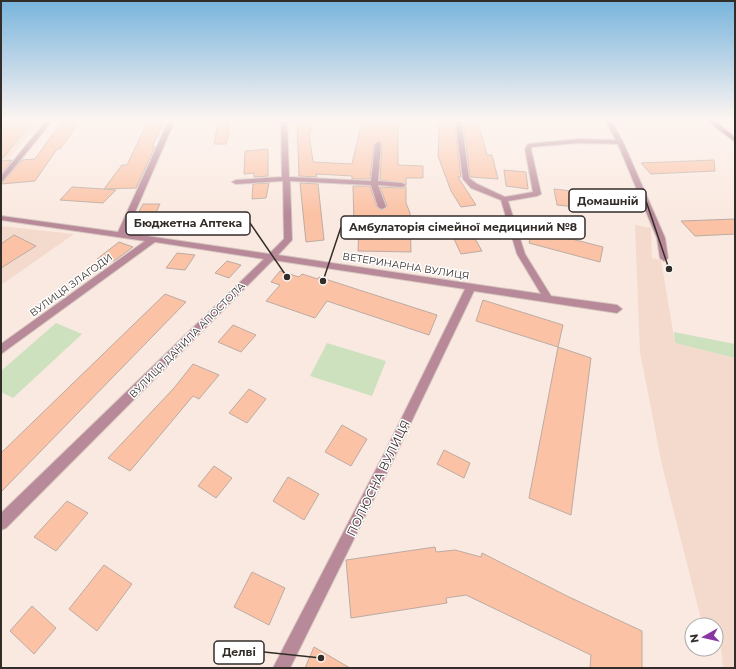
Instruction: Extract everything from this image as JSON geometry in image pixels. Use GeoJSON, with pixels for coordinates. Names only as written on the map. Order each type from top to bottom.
{"type":"FeatureCollection","features":[{"type":"Feature","properties":{"kind":"street"},"geometry":{"type":"LineString","coordinates":[[1,180],[25,151]]}},
{"type":"Feature","properties":{"kind":"street"},"geometry":{"type":"LineString","coordinates":[[121,234],[158,151]]}},
{"type":"Feature","properties":{"kind":"street","name":"ВУЛИЦЯ ДАНИЛА АПОСТОЛА"},"geometry":{"type":"LineString","coordinates":[[1,523],[288,240],[285,151]]}},
{"type":"Feature","properties":{"kind":"street"},"geometry":{"type":"LineString","coordinates":[[377,151],[374,183],[382,208]]}},
{"type":"Feature","properties":{"kind":"street"},"geometry":{"type":"LineString","coordinates":[[462,151],[466,179],[474,186],[504,199],[537,194],[528,151]]}},
{"type":"Feature","properties":{"kind":"street"},"geometry":{"type":"LineString","coordinates":[[624,151],[661,238],[664,258]]}},
{"type":"Feature","properties":{"kind":"street"},"geometry":{"type":"LineString","coordinates":[[236,182],[286,179],[402,185]]}},
{"type":"Feature","properties":{"kind":"street"},"geometry":{"type":"LineString","coordinates":[[504,199],[521,254],[548,298]]}},
{"type":"Feature","properties":{"kind":"street","name":"ВЕТЕРИНАРНА ВУЛИЦЯ"},"geometry":{"type":"LineString","coordinates":[[1,218],[272,256],[617,309]]}},
{"type":"Feature","properties":{"kind":"street","name":"ВУЛИЦЯ ЗЛАГОДИ"},"geometry":{"type":"LineString","coordinates":[[1,350],[153,239]]}},
{"type":"Feature","properties":{"kind":"street","name":"ПОЛЮСНА ВУЛИЦЯ"},"geometry":{"type":"LineString","coordinates":[[281,668],[348,540],[471,287]]}},
{"type":"Feature","properties":{"kind":"shaded area"},"geometry":{"type":"Polygon","coordinates":[[[1,151],[15,151],[1,168],[1,151]]]}},
{"type":"Feature","properties":{"kind":"shaded area"},"geometry":{"type":"Polygon","coordinates":[[[635,225],[651,228],[652,258],[661,260],[675,343],[735,358],[735,668],[723,668],[722,657],[724,657],[724,617],[700,617],[662,465],[640,352],[635,225]]]}},
{"type":"Feature","properties":{"kind":"shaded area"},"geometry":{"type":"Polygon","coordinates":[[[1,226],[74,234],[1,285],[1,226]]]}},
{"type":"Feature","properties":{"kind":"green space"},"geometry":{"type":"Polygon","coordinates":[[[56,323],[82,334],[13,398],[1,392],[1,371],[56,323]]]}},
{"type":"Feature","properties":{"kind":"green space"},"geometry":{"type":"Polygon","coordinates":[[[674,332],[735,344],[735,358],[675,343],[674,332]]]}},
{"type":"Feature","properties":{"kind":"green space"},"geometry":{"type":"Polygon","coordinates":[[[327,343],[386,361],[372,396],[310,376],[327,343]]]}},
{"type":"Feature","properties":{"kind":"building"},"geometry":{"type":"Polygon","coordinates":[[[1,151],[8,151],[1,160],[1,151]]]}},
{"type":"Feature","properties":{"kind":"building"},"geometry":{"type":"Polygon","coordinates":[[[41,151],[55,151],[35,181],[1,184],[22,160],[35,159],[41,151]]]}},
{"type":"Feature","properties":{"kind":"building"},"geometry":{"type":"Polygon","coordinates":[[[134,151],[153,151],[136,188],[104,189],[122,165],[127,165],[134,151]]]}},
{"type":"Feature","properties":{"kind":"building"},"geometry":{"type":"Polygon","coordinates":[[[245,151],[268,151],[268,176],[254,177],[254,173],[244,174],[245,151]]]}},
{"type":"Feature","properties":{"kind":"building"},"geometry":{"type":"Polygon","coordinates":[[[298,151],[312,151],[313,162],[352,164],[355,151],[373,151],[370,179],[352,179],[352,176],[316,174],[317,177],[299,176],[298,151]]]}},
{"type":"Feature","properties":{"kind":"building"},"geometry":{"type":"Polygon","coordinates":[[[382,151],[398,151],[398,165],[423,166],[423,178],[406,178],[406,184],[380,180],[382,151]]]}},
{"type":"Feature","properties":{"kind":"building"},"geometry":{"type":"Polygon","coordinates":[[[438,151],[458,151],[461,177],[458,177],[476,205],[461,207],[451,191],[438,156],[438,151]]]}},
{"type":"Feature","properties":{"kind":"building"},"geometry":{"type":"Polygon","coordinates":[[[467,151],[486,151],[487,155],[492,155],[498,179],[470,177],[467,151]]]}},
{"type":"Feature","properties":{"kind":"building"},"geometry":{"type":"Polygon","coordinates":[[[12,160],[1,174],[1,161],[12,160]]]}},
{"type":"Feature","properties":{"kind":"building"},"geometry":{"type":"Polygon","coordinates":[[[714,160],[715,171],[651,174],[641,163],[714,160]]]}},
{"type":"Feature","properties":{"kind":"building"},"geometry":{"type":"Polygon","coordinates":[[[504,170],[526,172],[528,189],[506,186],[504,170]]]}},
{"type":"Feature","properties":{"kind":"building"},"geometry":{"type":"Polygon","coordinates":[[[269,183],[266,198],[252,199],[253,184],[269,183]]]}},
{"type":"Feature","properties":{"kind":"building"},"geometry":{"type":"Polygon","coordinates":[[[300,183],[318,184],[324,240],[306,242],[300,183]]]}},
{"type":"Feature","properties":{"kind":"building"},"geometry":{"type":"Polygon","coordinates":[[[353,186],[370,186],[377,207],[381,210],[387,206],[380,187],[406,187],[406,203],[410,213],[411,252],[358,251],[359,223],[354,224],[353,186]]]}},
{"type":"Feature","properties":{"kind":"building"},"geometry":{"type":"Polygon","coordinates":[[[72,187],[116,190],[103,203],[60,200],[72,187]]]}},
{"type":"Feature","properties":{"kind":"building"},"geometry":{"type":"Polygon","coordinates":[[[554,189],[572,191],[576,207],[557,205],[554,189]]]}},
{"type":"Feature","properties":{"kind":"building"},"geometry":{"type":"Polygon","coordinates":[[[143,204],[160,204],[152,221],[134,221],[143,204]]]}},
{"type":"Feature","properties":{"kind":"building"},"geometry":{"type":"Polygon","coordinates":[[[735,219],[735,234],[695,236],[681,221],[735,219]]]}},
{"type":"Feature","properties":{"kind":"building"},"geometry":{"type":"Polygon","coordinates":[[[533,229],[603,247],[600,262],[529,243],[533,229]]]}},
{"type":"Feature","properties":{"kind":"building"},"geometry":{"type":"Polygon","coordinates":[[[14,235],[36,246],[1,268],[1,244],[14,235]]]}},
{"type":"Feature","properties":{"kind":"building"},"geometry":{"type":"Polygon","coordinates":[[[474,237],[482,251],[461,254],[454,239],[474,237]]]}},
{"type":"Feature","properties":{"kind":"building"},"geometry":{"type":"Polygon","coordinates":[[[119,242],[133,247],[114,261],[97,259],[119,242]]]}},
{"type":"Feature","properties":{"kind":"building"},"geometry":{"type":"Polygon","coordinates":[[[177,253],[195,255],[185,270],[166,268],[177,253]]]}},
{"type":"Feature","properties":{"kind":"building"},"geometry":{"type":"Polygon","coordinates":[[[227,261],[241,265],[229,278],[215,273],[227,261]]]}},
{"type":"Feature","properties":{"kind":"building"},"geometry":{"type":"Polygon","coordinates":[[[280,271],[299,277],[302,274],[318,279],[319,277],[437,315],[429,335],[327,301],[315,318],[266,301],[280,285],[271,282],[280,271]]]}},
{"type":"Feature","properties":{"kind":"building"},"geometry":{"type":"Polygon","coordinates":[[[165,294],[186,302],[1,492],[1,453],[165,294]]]}},
{"type":"Feature","properties":{"kind":"building"},"geometry":{"type":"Polygon","coordinates":[[[483,300],[563,325],[558,347],[476,321],[483,300]]]}},
{"type":"Feature","properties":{"kind":"building"},"geometry":{"type":"Polygon","coordinates":[[[233,325],[256,335],[241,352],[218,342],[233,325]]]}},
{"type":"Feature","properties":{"kind":"building"},"geometry":{"type":"Polygon","coordinates":[[[558,347],[591,358],[571,515],[529,498],[558,347]]]}},
{"type":"Feature","properties":{"kind":"building"},"geometry":{"type":"Polygon","coordinates":[[[193,364],[219,375],[199,399],[193,396],[130,471],[108,458],[174,388],[193,364]]]}},
{"type":"Feature","properties":{"kind":"building"},"geometry":{"type":"Polygon","coordinates":[[[249,389],[266,399],[247,423],[229,413],[249,389]]]}},
{"type":"Feature","properties":{"kind":"building"},"geometry":{"type":"Polygon","coordinates":[[[342,425],[367,439],[351,466],[325,452],[342,425]]]}},
{"type":"Feature","properties":{"kind":"building"},"geometry":{"type":"Polygon","coordinates":[[[444,450],[470,463],[464,478],[437,464],[444,450]]]}},
{"type":"Feature","properties":{"kind":"building"},"geometry":{"type":"Polygon","coordinates":[[[214,466],[232,478],[216,498],[198,486],[214,466]]]}},
{"type":"Feature","properties":{"kind":"building"},"geometry":{"type":"Polygon","coordinates":[[[288,477],[319,494],[304,520],[273,501],[288,477]]]}},
{"type":"Feature","properties":{"kind":"building"},"geometry":{"type":"Polygon","coordinates":[[[67,501],[88,513],[56,551],[34,537],[67,501]]]}},
{"type":"Feature","properties":{"kind":"building"},"geometry":{"type":"Polygon","coordinates":[[[435,547],[436,552],[455,550],[481,557],[482,553],[569,597],[642,631],[642,668],[590,668],[591,655],[466,595],[446,598],[447,603],[351,618],[346,560],[435,547]]]}},
{"type":"Feature","properties":{"kind":"building"},"geometry":{"type":"Polygon","coordinates":[[[104,565],[132,584],[97,631],[69,609],[104,565]]]}},
{"type":"Feature","properties":{"kind":"building"},"geometry":{"type":"Polygon","coordinates":[[[252,572],[285,588],[269,625],[234,607],[252,572]]]}},
{"type":"Feature","properties":{"kind":"building"},"geometry":{"type":"Polygon","coordinates":[[[32,606],[56,628],[34,654],[10,631],[32,606]]]}},
{"type":"Feature","properties":{"kind":"building"},"geometry":{"type":"Polygon","coordinates":[[[314,647],[350,668],[305,668],[314,647]]]}},
{"type":"Feature","properties":{"kind":"place","name":"Домашній"},"geometry":{"type":"Point","coordinates":[669,269]}},
{"type":"Feature","properties":{"kind":"place","name":"Бюджетна Аптека"},"geometry":{"type":"Point","coordinates":[287,277]}},
{"type":"Feature","properties":{"kind":"place","name":"Амбулаторія сімейної медициний №8"},"geometry":{"type":"Point","coordinates":[323,281]}},
{"type":"Feature","properties":{"kind":"place","name":"Делві"},"geometry":{"type":"Point","coordinates":[321,658]}}]}
